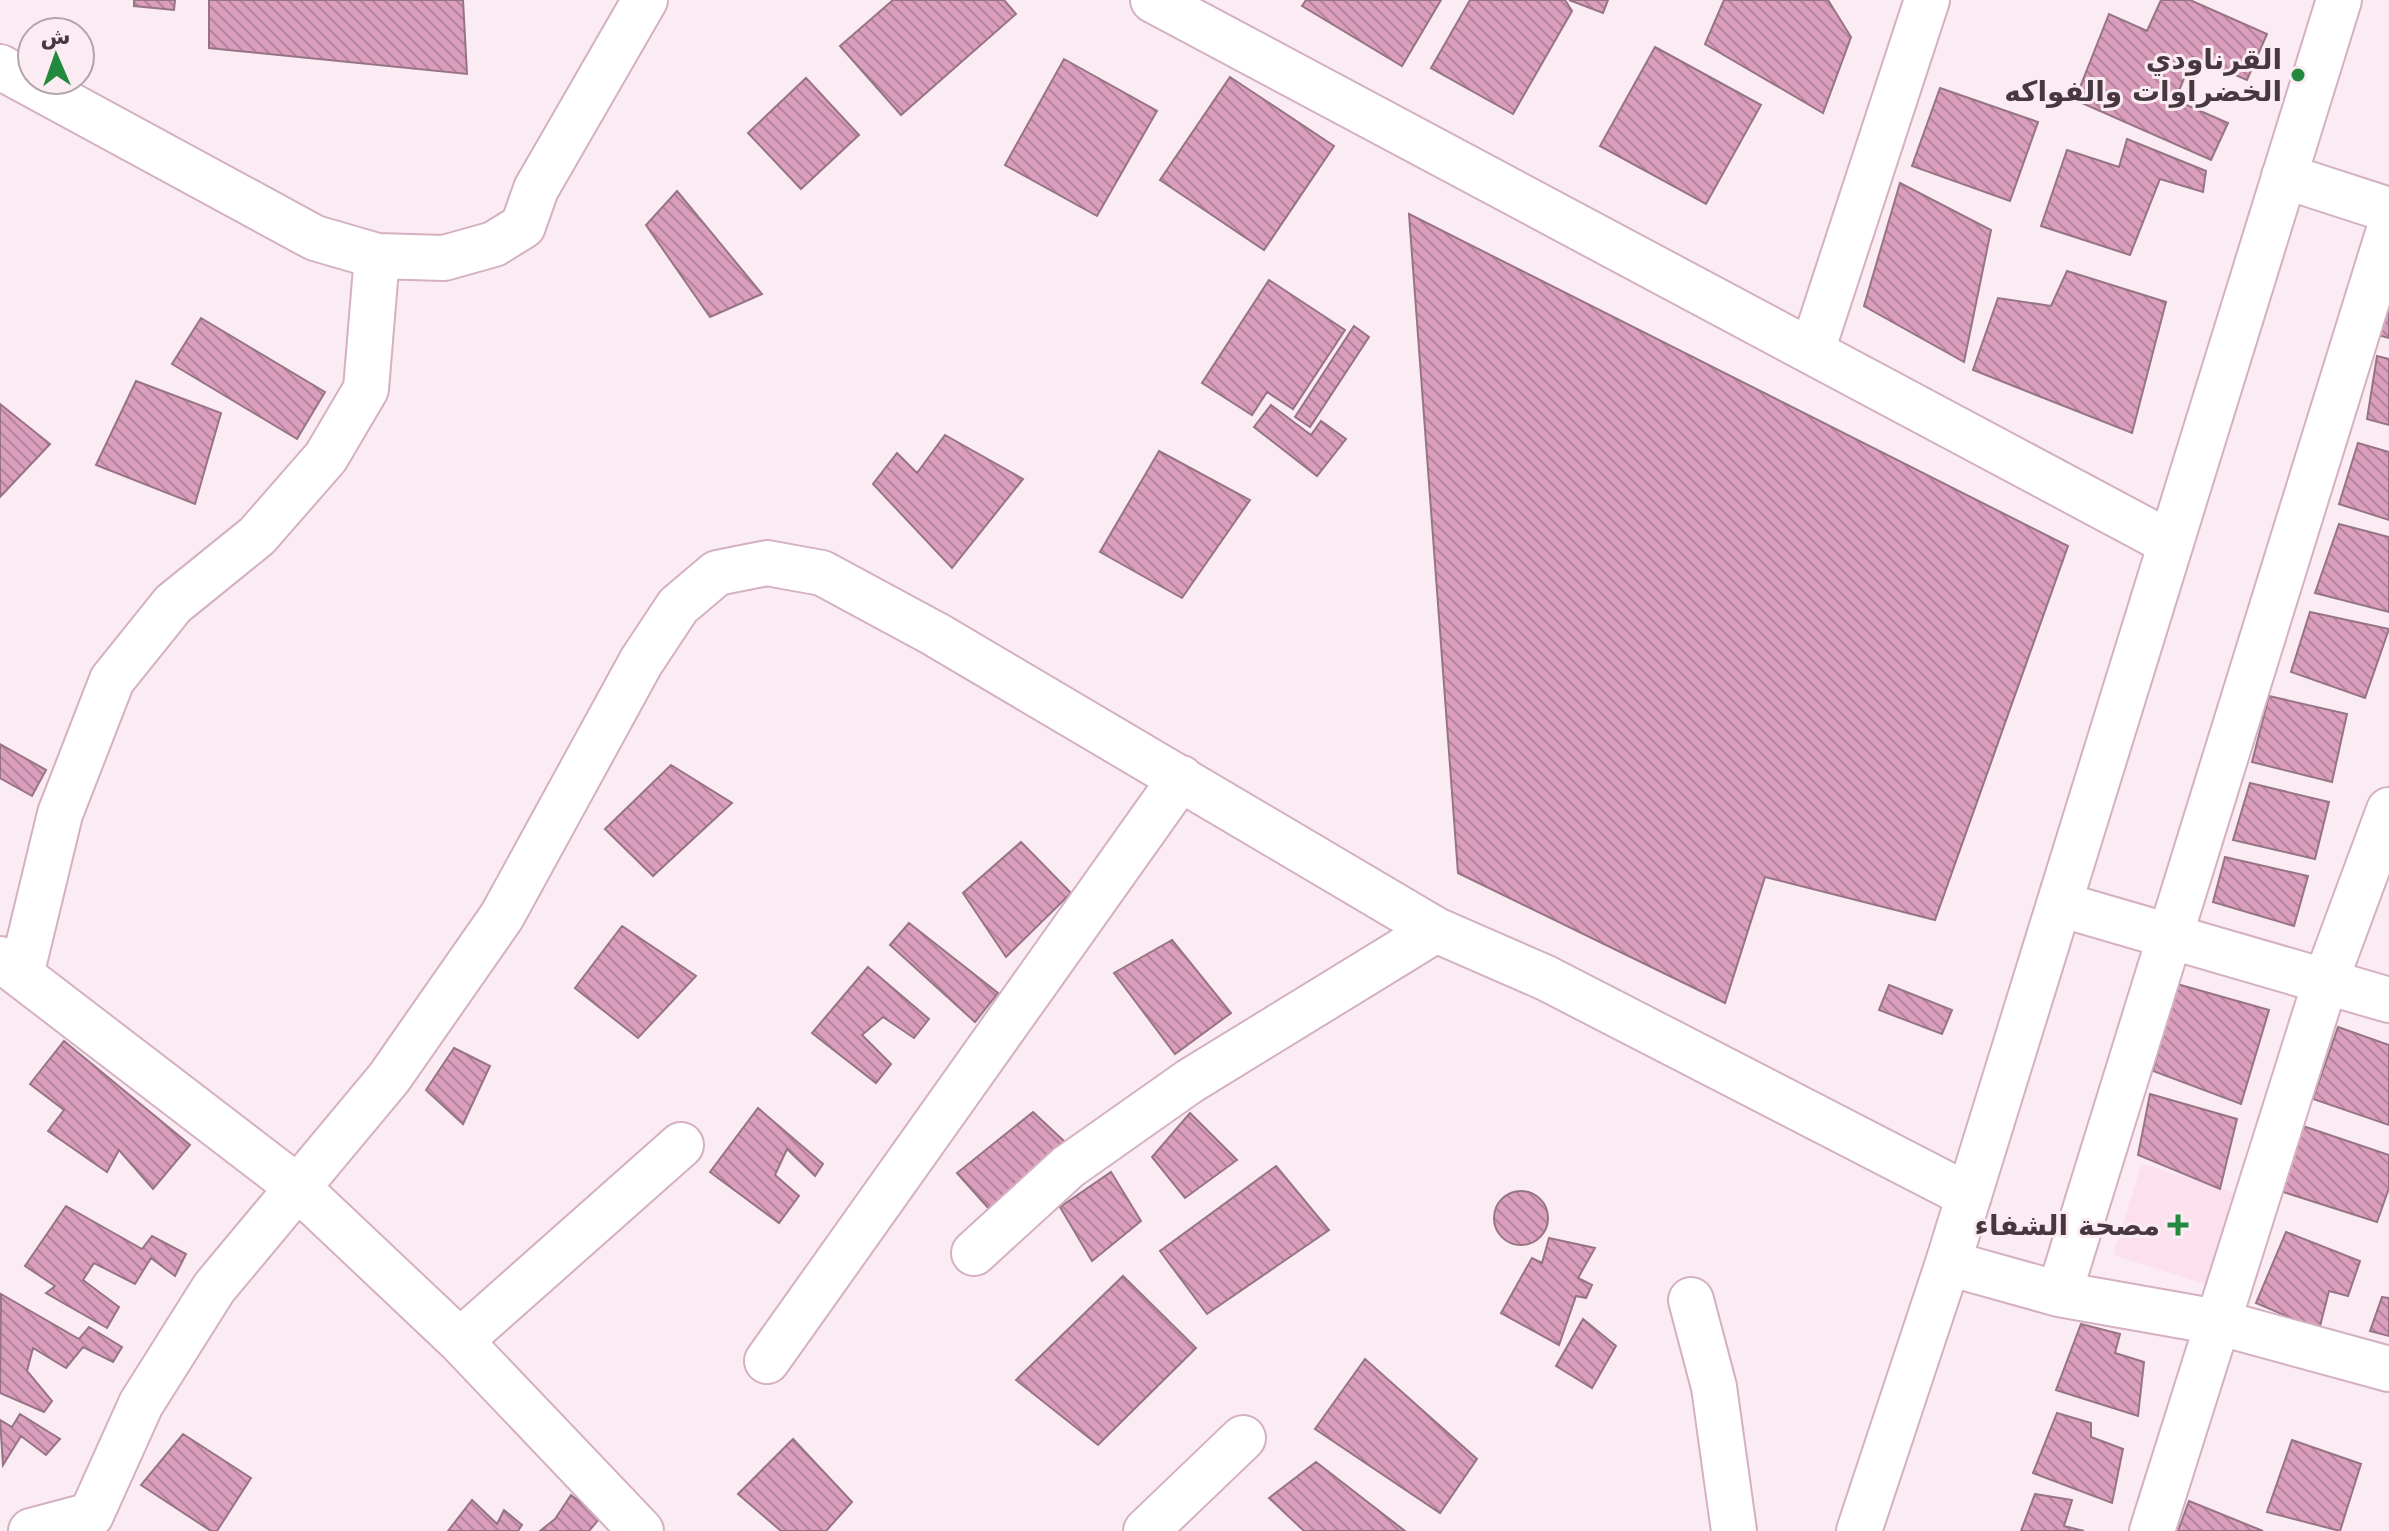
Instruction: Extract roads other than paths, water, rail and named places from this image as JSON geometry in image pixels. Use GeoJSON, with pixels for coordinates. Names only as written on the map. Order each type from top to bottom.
{"type":"FeatureCollection","features":[{"type":"Feature","properties":{"kind":"street"},"geometry":{"type":"LineString","coordinates":[[0,67],[315,238],[377,256],[444,258],[494,244],[523,226],[536,189],[645,0]]}},
{"type":"Feature","properties":{"kind":"street"},"geometry":{"type":"LineString","coordinates":[[1153,0],[2170,543]]}},
{"type":"Feature","properties":{"kind":"street"},"geometry":{"type":"LineString","coordinates":[[1812,351],[1927,0]]}},
{"type":"Feature","properties":{"kind":"street"},"geometry":{"type":"LineString","coordinates":[[1859,1531],[1948,1263],[2339,0]]}},
{"type":"Feature","properties":{"kind":"street"},"geometry":{"type":"LineString","coordinates":[[2284,176],[2389,210]]}},
{"type":"Feature","properties":{"kind":"street"},"geometry":{"type":"LineString","coordinates":[[2059,1294],[2389,230]]}},
{"type":"Feature","properties":{"kind":"street"},"geometry":{"type":"LineString","coordinates":[[377,256],[366,389],[326,457],[257,536],[173,604],[112,680],[60,814],[10,967],[296,1186],[460,1341],[641,1531]]}},
{"type":"Feature","properties":{"kind":"street"},"geometry":{"type":"LineString","coordinates":[[31,1531],[104,1523],[141,1404],[214,1288],[389,1078],[493,928],[641,662],[678,606],[717,573],[767,563],[822,573],[935,634],[1436,930],[1546,978],[1969,1196]]}},
{"type":"Feature","properties":{"kind":"street"},"geometry":{"type":"LineString","coordinates":[[767,1361],[1181,778]]}},
{"type":"Feature","properties":{"kind":"street"},"geometry":{"type":"LineString","coordinates":[[2152,1531],[2326,980],[2389,810]]}},
{"type":"Feature","properties":{"kind":"street"},"geometry":{"type":"LineString","coordinates":[[2059,904],[2389,1000]]}},
{"type":"Feature","properties":{"kind":"street"},"geometry":{"type":"LineString","coordinates":[[974,1253],[1068,1167],[1178,1089],[1436,930]]}},
{"type":"Feature","properties":{"kind":"street"},"geometry":{"type":"LineString","coordinates":[[460,1341],[681,1145]]}},
{"type":"Feature","properties":{"kind":"street"},"geometry":{"type":"LineString","coordinates":[[1948,1263],[2059,1294],[2217,1322],[2389,1369]]}},
{"type":"Feature","properties":{"kind":"street"},"geometry":{"type":"LineString","coordinates":[[1691,1300],[1714,1387],[1734,1531]]}},
{"type":"Feature","properties":{"kind":"street"},"geometry":{"type":"LineString","coordinates":[[1146,1531],[1243,1438]]}},
{"type":"Feature","properties":{"kind":"place","name":"القرناودي الخضراوات والفواكه"},"geometry":{"type":"Point","coordinates":[2298,75]}},
{"type":"Feature","properties":{"kind":"place","name":"مصحة الشفاء"},"geometry":{"type":"Point","coordinates":[2178,1225]}}]}
